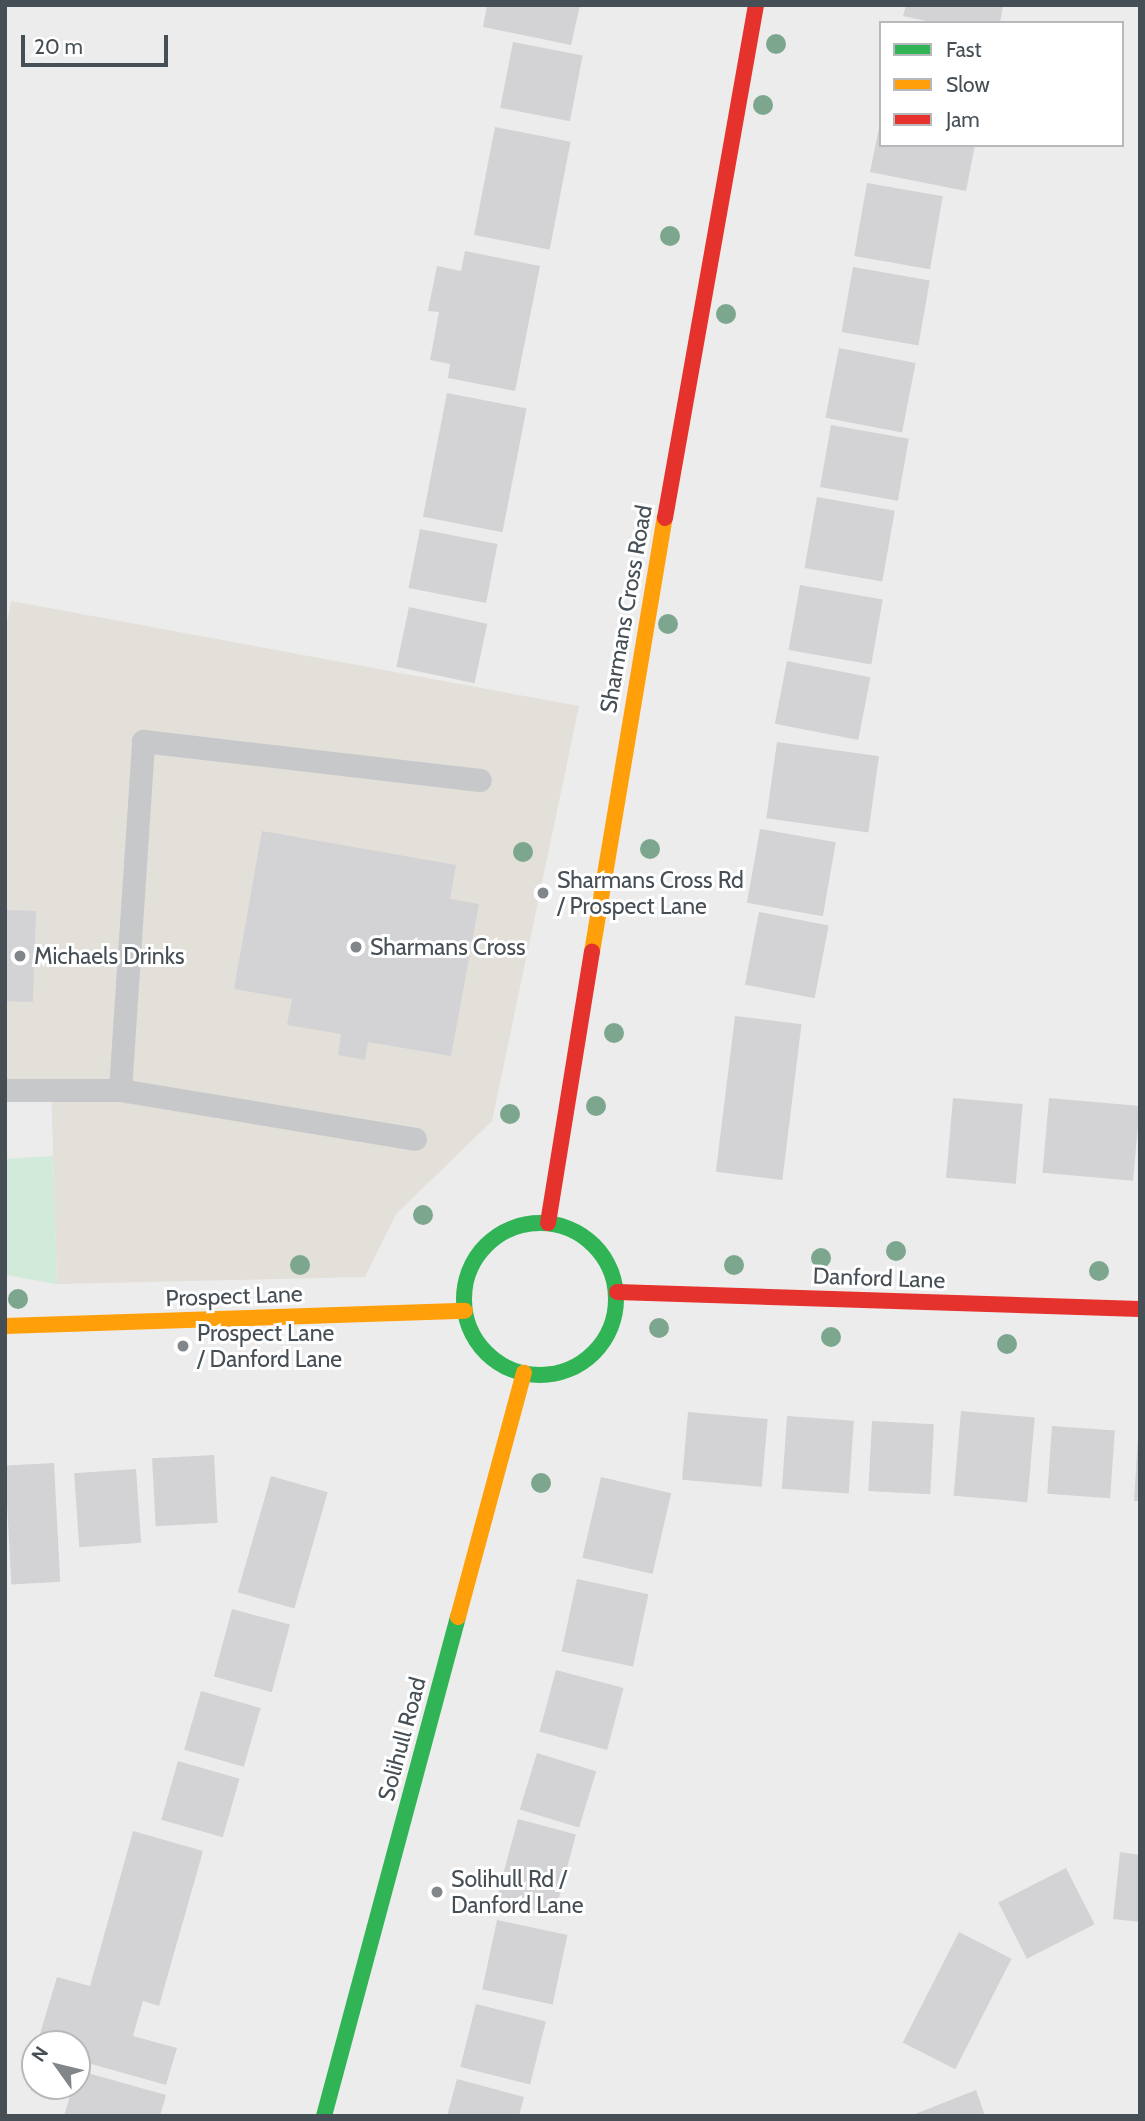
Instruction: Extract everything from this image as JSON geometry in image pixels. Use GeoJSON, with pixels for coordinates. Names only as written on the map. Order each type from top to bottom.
{"type":"FeatureCollection","features":[{"type":"Feature","properties":{"kind":"street","name":"Sharmans Cross Road"},"geometry":{"type":"LineString","coordinates":[[548,1223],[618,783],[757,5]]}},
{"type":"Feature","properties":{"kind":"street"},"geometry":{"type":"LineString","coordinates":[[530,1223],[548,1223],[573,1230],[595,1245],[610,1267],[617,1292],[614,1319],[602,1343],[583,1362],[559,1373],[524,1373],[499,1363],[484,1351],[470,1328],[465,1311],[465,1285],[474,1260],[504,1232],[530,1223]]}},
{"type":"Feature","properties":{"kind":"street","name":"Danford Lane"},"geometry":{"type":"LineString","coordinates":[[617,1292],[1140,1309]]}},
{"type":"Feature","properties":{"kind":"street","name":"Prospect Lane"},"geometry":{"type":"LineString","coordinates":[[5,1326],[465,1311]]}},
{"type":"Feature","properties":{"kind":"street","name":"Solihull Road"},"geometry":{"type":"LineString","coordinates":[[324,2116],[524,1373]]}},
{"type":"Feature","properties":{"kind":"lane"},"geometry":{"type":"LineString","coordinates":[[120,1090],[143,741],[480,780]]}},
{"type":"Feature","properties":{"kind":"lane"},"geometry":{"type":"LineString","coordinates":[[5,1090],[120,1090],[415,1139]]}},
{"type":"Feature","properties":{"kind":"shaded area"},"geometry":{"type":"Polygon","coordinates":[[[11,601],[579,706],[492,1121],[396,1214],[365,1277],[57,1284],[51,1084],[5,1085],[5,633],[11,601]]]}},
{"type":"Feature","properties":{"kind":"green space"},"geometry":{"type":"Polygon","coordinates":[[[53,1156],[57,1284],[5,1275],[5,1159],[53,1156]]]}},
{"type":"Feature","properties":{"kind":"building"},"geometry":{"type":"Polygon","coordinates":[[[487,5],[580,5],[571,45],[483,27],[487,5]]]}},
{"type":"Feature","properties":{"kind":"building"},"geometry":{"type":"Polygon","coordinates":[[[906,5],[1003,5],[1000,21],[927,21],[903,16],[906,5]]]}},
{"type":"Feature","properties":{"kind":"building"},"geometry":{"type":"Polygon","coordinates":[[[513,42],[583,56],[570,121],[500,108],[513,42]]]}},
{"type":"Feature","properties":{"kind":"building"},"geometry":{"type":"Polygon","coordinates":[[[495,127],[571,142],[550,250],[474,235],[495,127]]]}},
{"type":"Feature","properties":{"kind":"building"},"geometry":{"type":"Polygon","coordinates":[[[879,128],[879,147],[975,147],[966,191],[870,172],[879,128]]]}},
{"type":"Feature","properties":{"kind":"building"},"geometry":{"type":"Polygon","coordinates":[[[867,183],[943,196],[930,269],[854,256],[867,183]]]}},
{"type":"Feature","properties":{"kind":"building"},"geometry":{"type":"Polygon","coordinates":[[[465,251],[540,266],[515,391],[448,378],[450,364],[430,360],[439,312],[428,311],[437,266],[461,271],[465,251]]]}},
{"type":"Feature","properties":{"kind":"building"},"geometry":{"type":"Polygon","coordinates":[[[853,267],[930,281],[918,346],[842,332],[853,267]]]}},
{"type":"Feature","properties":{"kind":"building"},"geometry":{"type":"Polygon","coordinates":[[[839,348],[916,363],[902,433],[825,418],[839,348]]]}},
{"type":"Feature","properties":{"kind":"building"},"geometry":{"type":"Polygon","coordinates":[[[447,393],[527,408],[502,532],[423,517],[447,393]]]}},
{"type":"Feature","properties":{"kind":"building"},"geometry":{"type":"Polygon","coordinates":[[[831,425],[909,439],[898,501],[820,487],[831,425]]]}},
{"type":"Feature","properties":{"kind":"building"},"geometry":{"type":"Polygon","coordinates":[[[817,497],[895,511],[882,582],[804,568],[817,497]]]}},
{"type":"Feature","properties":{"kind":"building"},"geometry":{"type":"Polygon","coordinates":[[[420,529],[498,544],[486,603],[409,588],[420,529]]]}},
{"type":"Feature","properties":{"kind":"building"},"geometry":{"type":"Polygon","coordinates":[[[800,585],[883,600],[871,665],[789,650],[800,585]]]}},
{"type":"Feature","properties":{"kind":"building"},"geometry":{"type":"Polygon","coordinates":[[[409,607],[487,624],[475,683],[396,667],[409,607]]]}},
{"type":"Feature","properties":{"kind":"building"},"geometry":{"type":"Polygon","coordinates":[[[787,661],[870,677],[858,740],[775,724],[787,661]]]}},
{"type":"Feature","properties":{"kind":"building"},"geometry":{"type":"Polygon","coordinates":[[[777,742],[879,756],[868,833],[766,818],[777,742]]]}},
{"type":"Feature","properties":{"kind":"building"},"geometry":{"type":"Polygon","coordinates":[[[760,829],[836,842],[823,916],[747,903],[760,829]]]}},
{"type":"Feature","properties":{"kind":"building","name":"Sharmans Cross"},"geometry":{"type":"Polygon","coordinates":[[[262,831],[456,865],[450,899],[479,904],[451,1056],[368,1042],[365,1060],[338,1055],[341,1034],[287,1025],[292,999],[234,989],[262,831]]]}},
{"type":"Feature","properties":{"kind":"building","name":"Michaels Drinks"},"geometry":{"type":"Polygon","coordinates":[[[5,910],[36,911],[33,1002],[5,1001],[5,910]]]}},
{"type":"Feature","properties":{"kind":"building"},"geometry":{"type":"Polygon","coordinates":[[[759,912],[829,926],[815,998],[745,985],[759,912]]]}},
{"type":"Feature","properties":{"kind":"building"},"geometry":{"type":"Polygon","coordinates":[[[735,1016],[802,1024],[782,1180],[716,1172],[735,1016]]]}},
{"type":"Feature","properties":{"kind":"building"},"geometry":{"type":"Polygon","coordinates":[[[953,1098],[1023,1104],[1016,1184],[946,1178],[953,1098]]]}},
{"type":"Feature","properties":{"kind":"building"},"geometry":{"type":"Polygon","coordinates":[[[1049,1098],[1140,1106],[1133,1181],[1042,1173],[1049,1098]]]}},
{"type":"Feature","properties":{"kind":"building"},"geometry":{"type":"Polygon","coordinates":[[[961,1411],[1035,1417],[1027,1502],[954,1496],[961,1411]]]}},
{"type":"Feature","properties":{"kind":"building"},"geometry":{"type":"Polygon","coordinates":[[[688,1412],[768,1419],[762,1487],[682,1480],[688,1412]]]}},
{"type":"Feature","properties":{"kind":"building"},"geometry":{"type":"Polygon","coordinates":[[[787,1416],[854,1421],[849,1493],[782,1489],[787,1416]]]}},
{"type":"Feature","properties":{"kind":"building"},"geometry":{"type":"Polygon","coordinates":[[[872,1421],[934,1424],[930,1494],[868,1491],[872,1421]]]}},
{"type":"Feature","properties":{"kind":"building"},"geometry":{"type":"Polygon","coordinates":[[[1052,1426],[1115,1430],[1110,1498],[1047,1494],[1052,1426]]]}},
{"type":"Feature","properties":{"kind":"building"},"geometry":{"type":"Polygon","coordinates":[[[1138,1436],[1140,1501],[1134,1501],[1138,1436]]]}},
{"type":"Feature","properties":{"kind":"building"},"geometry":{"type":"Polygon","coordinates":[[[214,1455],[218,1523],[156,1526],[152,1458],[214,1455]]]}},
{"type":"Feature","properties":{"kind":"building"},"geometry":{"type":"Polygon","coordinates":[[[54,1463],[60,1582],[11,1584],[5,1466],[54,1463]]]}},
{"type":"Feature","properties":{"kind":"building"},"geometry":{"type":"Polygon","coordinates":[[[136,1469],[141,1543],[79,1547],[74,1473],[136,1469]]]}},
{"type":"Feature","properties":{"kind":"building"},"geometry":{"type":"Polygon","coordinates":[[[271,1476],[328,1492],[294,1609],[238,1592],[271,1476]]]}},
{"type":"Feature","properties":{"kind":"building"},"geometry":{"type":"Polygon","coordinates":[[[601,1477],[671,1493],[652,1574],[582,1558],[601,1477]]]}},
{"type":"Feature","properties":{"kind":"building"},"geometry":{"type":"Polygon","coordinates":[[[577,1579],[648,1594],[633,1667],[562,1651],[577,1579]]]}},
{"type":"Feature","properties":{"kind":"building"},"geometry":{"type":"Polygon","coordinates":[[[232,1609],[290,1625],[272,1692],[214,1677],[232,1609]]]}},
{"type":"Feature","properties":{"kind":"building"},"geometry":{"type":"Polygon","coordinates":[[[556,1670],[624,1688],[607,1750],[539,1732],[556,1670]]]}},
{"type":"Feature","properties":{"kind":"building"},"geometry":{"type":"Polygon","coordinates":[[[201,1691],[261,1708],[244,1767],[184,1750],[201,1691]]]}},
{"type":"Feature","properties":{"kind":"building"},"geometry":{"type":"Polygon","coordinates":[[[537,1753],[596,1771],[579,1828],[520,1809],[537,1753]]]}},
{"type":"Feature","properties":{"kind":"building"},"geometry":{"type":"Polygon","coordinates":[[[178,1761],[240,1779],[223,1837],[161,1820],[178,1761]]]}},
{"type":"Feature","properties":{"kind":"building"},"geometry":{"type":"Polygon","coordinates":[[[518,1819],[576,1835],[554,1916],[496,1900],[518,1819]]]}},
{"type":"Feature","properties":{"kind":"building"},"geometry":{"type":"Polygon","coordinates":[[[133,1831],[203,1851],[159,2006],[143,2001],[133,2036],[177,2048],[166,2085],[91,2064],[91,2030],[41,2030],[57,1977],[90,1986],[133,1831]]]}},
{"type":"Feature","properties":{"kind":"building"},"geometry":{"type":"Polygon","coordinates":[[[1120,1852],[1140,1855],[1140,1922],[1113,1919],[1120,1852]]]}},
{"type":"Feature","properties":{"kind":"building"},"geometry":{"type":"Polygon","coordinates":[[[1066,1868],[1095,1924],[1027,1959],[998,1903],[1066,1868]]]}},
{"type":"Feature","properties":{"kind":"building"},"geometry":{"type":"Polygon","coordinates":[[[497,1920],[567,1935],[553,2004],[482,1989],[497,1920]]]}},
{"type":"Feature","properties":{"kind":"building"},"geometry":{"type":"Polygon","coordinates":[[[959,1932],[1012,1959],[955,2069],[903,2042],[959,1932]]]}},
{"type":"Feature","properties":{"kind":"building"},"geometry":{"type":"Polygon","coordinates":[[[476,2004],[546,2021],[530,2084],[460,2067],[476,2004]]]}},
{"type":"Feature","properties":{"kind":"building"},"geometry":{"type":"Polygon","coordinates":[[[91,2074],[166,2095],[160,2116],[64,2116],[69,2100],[91,2100],[91,2074]]]}},
{"type":"Feature","properties":{"kind":"building"},"geometry":{"type":"Polygon","coordinates":[[[457,2079],[524,2097],[519,2116],[447,2116],[457,2079]]]}},
{"type":"Feature","properties":{"kind":"building"},"geometry":{"type":"Polygon","coordinates":[[[976,2090],[985,2116],[910,2116],[976,2090]]]}},
{"type":"Feature","properties":{"kind":"traffic: fast"},"geometry":{"type":"LineString","coordinates":[[540,1223],[569,1229],[593,1246],[610,1270],[616,1299],[610,1328],[593,1352],[569,1369],[540,1375],[511,1369],[487,1352],[470,1328],[464,1299],[470,1270],[487,1246],[511,1229],[540,1223]]}},
{"type":"Feature","properties":{"kind":"traffic: fast"},"geometry":{"type":"LineString","coordinates":[[324,2116],[458,1617]]}},
{"type":"Feature","properties":{"kind":"traffic: slow"},"geometry":{"type":"LineString","coordinates":[[592,952],[665,518]]}},
{"type":"Feature","properties":{"kind":"traffic: slow"},"geometry":{"type":"LineString","coordinates":[[5,1326],[465,1311]]}},
{"type":"Feature","properties":{"kind":"traffic: slow"},"geometry":{"type":"LineString","coordinates":[[458,1617],[524,1373]]}},
{"type":"Feature","properties":{"kind":"traffic: jam"},"geometry":{"type":"LineString","coordinates":[[665,518],[756,5]]}},
{"type":"Feature","properties":{"kind":"traffic: jam"},"geometry":{"type":"LineString","coordinates":[[548,1223],[592,952]]}},
{"type":"Feature","properties":{"kind":"traffic: jam"},"geometry":{"type":"LineString","coordinates":[[617,1292],[1140,1309]]}},
{"type":"Feature","properties":{"kind":"place","name":"Sharmans Cross Rd / Prospect Lane"},"geometry":{"type":"Point","coordinates":[543,893]}},
{"type":"Feature","properties":{"kind":"place","name":"Sharmans Cross"},"geometry":{"type":"Point","coordinates":[356,947]}},
{"type":"Feature","properties":{"kind":"place","name":"Michaels Drinks"},"geometry":{"type":"Point","coordinates":[20,956]}},
{"type":"Feature","properties":{"kind":"place","name":"Prospect Lane / Danford Lane"},"geometry":{"type":"Point","coordinates":[183,1346]}},
{"type":"Feature","properties":{"kind":"place","name":"Solihull Rd / Danford Lane"},"geometry":{"type":"Point","coordinates":[437,1892]}}]}
